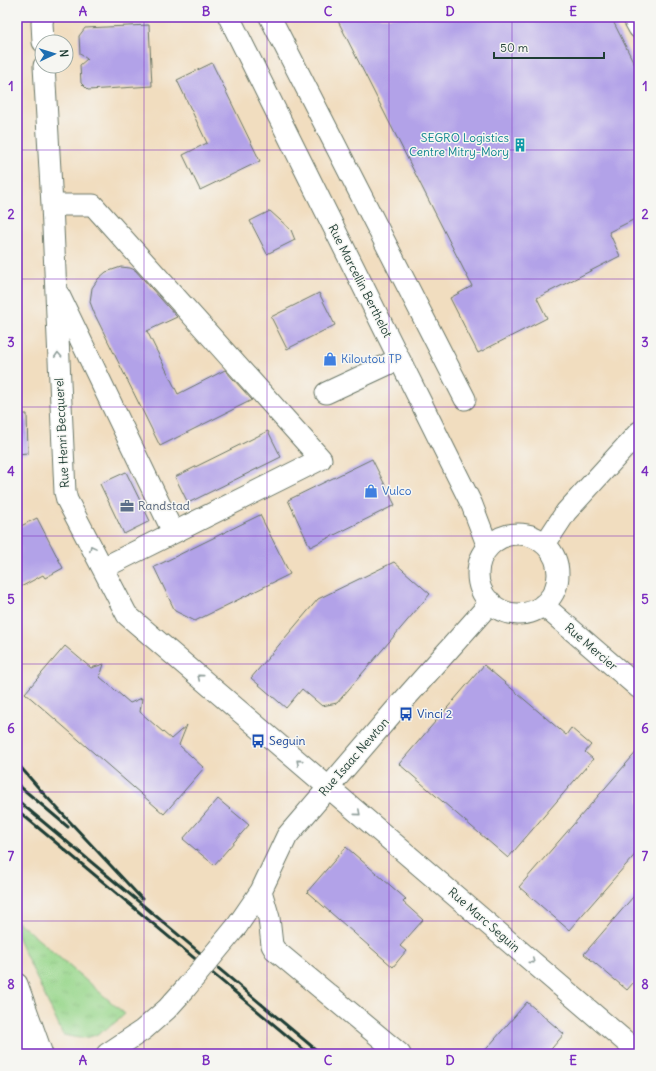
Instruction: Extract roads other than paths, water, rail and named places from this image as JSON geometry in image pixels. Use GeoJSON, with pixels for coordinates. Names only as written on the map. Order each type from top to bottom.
{"type":"FeatureCollection","features":[{"type":"Feature","properties":{"kind":"street"},"geometry":{"type":"LineString","coordinates":[[43,17],[43,34]]}},
{"type":"Feature","properties":{"kind":"street","name":"Rue Marcellin Berthelot"},"geometry":{"type":"LineString","coordinates":[[229,17],[472,504],[488,548]]}},
{"type":"Feature","properties":{"kind":"street"},"geometry":{"type":"LineString","coordinates":[[270,17],[465,399]]}},
{"type":"Feature","properties":{"kind":"street"},"geometry":{"type":"LineString","coordinates":[[633,17],[639,28]]}},
{"type":"Feature","properties":{"kind":"street","name":"Rue Henri Becquerel"},"geometry":{"type":"LineString","coordinates":[[44,74],[65,492],[67,500],[127,615],[329,787]]}},
{"type":"Feature","properties":{"kind":"street"},"geometry":{"type":"LineString","coordinates":[[52,205],[93,205],[321,459],[103,568]]}},
{"type":"Feature","properties":{"kind":"street"},"geometry":{"type":"LineString","coordinates":[[55,285],[173,532]]}},
{"type":"Feature","properties":{"kind":"street"},"geometry":{"type":"LineString","coordinates":[[326,393],[399,359]]}},
{"type":"Feature","properties":{"kind":"street"},"geometry":{"type":"LineString","coordinates":[[545,544],[566,512],[639,432]]}},
{"type":"Feature","properties":{"kind":"street"},"geometry":{"type":"LineString","coordinates":[[522,534],[534,537],[545,544],[553,555],[558,568],[557,582],[552,595],[543,605],[532,611],[520,614],[508,613],[497,608],[487,598],[480,586],[478,573],[481,559],[488,548],[498,539],[509,535],[522,534]]}},
{"type":"Feature","properties":{"kind":"street","name":"Rue Isaac Newton"},"geometry":{"type":"LineString","coordinates":[[114,1051],[155,1020],[185,989],[237,926],[261,892],[287,836],[395,710],[491,602]]}},
{"type":"Feature","properties":{"kind":"street","name":"Rue Mercier"},"geometry":{"type":"LineString","coordinates":[[543,605],[639,688]]}},
{"type":"Feature","properties":{"kind":"street","name":"Rue Marc Seguin"},"geometry":{"type":"LineString","coordinates":[[329,787],[639,1053]]}},
{"type":"Feature","properties":{"kind":"street"},"geometry":{"type":"LineString","coordinates":[[261,892],[269,918],[272,945],[275,950],[400,1054]]}},
{"type":"Feature","properties":{"kind":"street"},"geometry":{"type":"LineString","coordinates":[[17,984],[42,1054]]}},
{"type":"Feature","properties":{"kind":"street"},"geometry":{"type":"LineString","coordinates":[[17,1030],[25,1054]]}},
{"type":"Feature","properties":{"kind":"railway"},"geometry":{"type":"LineString","coordinates":[[17,763],[142,899]]}},
{"type":"Feature","properties":{"kind":"railway"},"geometry":{"type":"LineString","coordinates":[[17,784],[68,827]]}},
{"type":"Feature","properties":{"kind":"railway"},"geometry":{"type":"LineString","coordinates":[[17,800],[321,1054]]}},
{"type":"Feature","properties":{"kind":"railway"},"geometry":{"type":"LineString","coordinates":[[17,810],[309,1054]]}},
{"type":"Feature","properties":{"kind":"place","name":"SEGRO Logistics Centre Mitry-Mory"},"geometry":{"type":"Point","coordinates":[520,145]}},
{"type":"Feature","properties":{"kind":"place","name":"Kiloutou TP"},"geometry":{"type":"Point","coordinates":[330,359]}},
{"type":"Feature","properties":{"kind":"place","name":"Vulco"},"geometry":{"type":"Point","coordinates":[371,491]}},
{"type":"Feature","properties":{"kind":"place","name":"Randstad"},"geometry":{"type":"Point","coordinates":[127,506]}},
{"type":"Feature","properties":{"kind":"place","name":"Vinci 2"},"geometry":{"type":"Point","coordinates":[406,714]}},
{"type":"Feature","properties":{"kind":"place","name":"Seguin"},"geometry":{"type":"Point","coordinates":[258,741]}}]}
